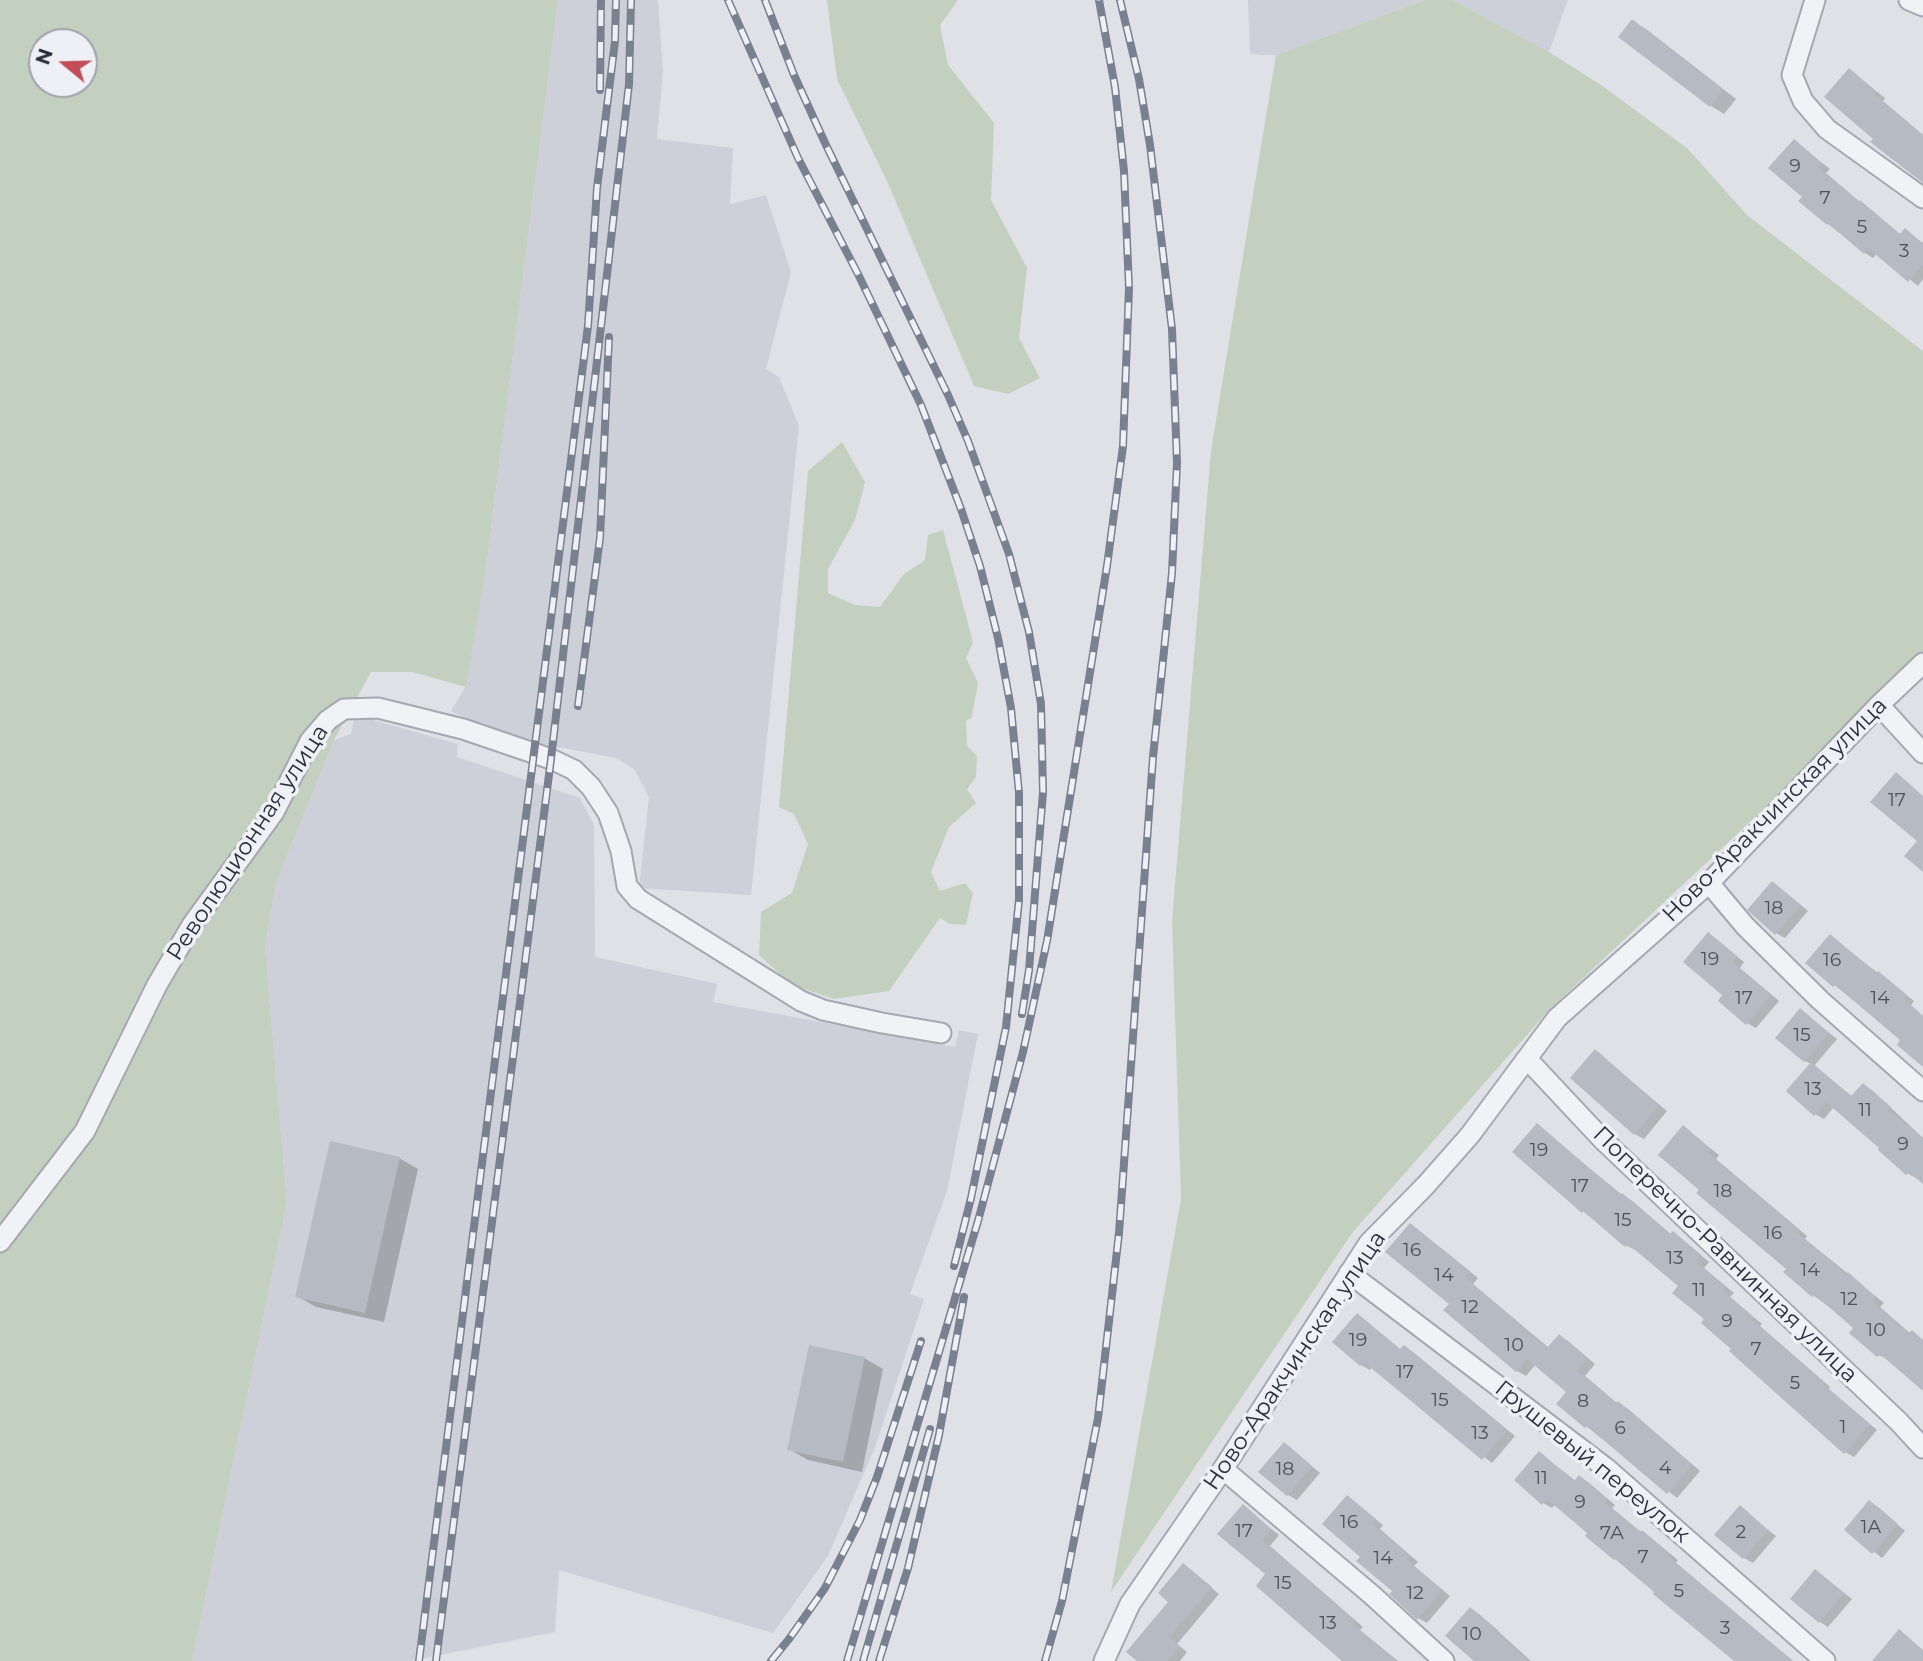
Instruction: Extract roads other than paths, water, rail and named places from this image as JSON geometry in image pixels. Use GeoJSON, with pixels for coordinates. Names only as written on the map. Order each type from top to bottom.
{"type":"FeatureCollection","features":[{"type":"Feature","properties":{"kind":"street"},"geometry":{"type":"LineString","coordinates":[[1815,0],[1792,75],[1803,101],[1827,129],[1923,198]]}},
{"type":"Feature","properties":{"kind":"street"},"geometry":{"type":"LineString","coordinates":[[1909,0],[1923,6]]}},
{"type":"Feature","properties":{"kind":"street","name":"Ново-Аракчинская улица"},"geometry":{"type":"LineString","coordinates":[[1104,1661],[1130,1604],[1223,1469],[1369,1243],[1470,1135],[1557,1018],[1709,883],[1878,705],[1923,663]]}},
{"type":"Feature","properties":{"kind":"street"},"geometry":{"type":"LineString","coordinates":[[1878,705],[1923,754]]}},
{"type":"Feature","properties":{"kind":"street","name":"Революционная улица"},"geometry":{"type":"LineString","coordinates":[[0,1241],[85,1131],[157,985],[192,925],[274,812],[310,741],[328,720],[344,709],[378,708],[464,729],[551,759],[574,770],[591,787],[608,813],[621,851],[627,886],[638,899],[801,1001],[823,1010],[882,1024],[941,1033]]}},
{"type":"Feature","properties":{"kind":"street"},"geometry":{"type":"LineString","coordinates":[[1709,883],[1745,926],[1820,1000],[1923,1091]]}},
{"type":"Feature","properties":{"kind":"street","name":"Поперечно-Равнинная улица"},"geometry":{"type":"LineString","coordinates":[[1528,1059],[1602,1139],[1923,1448]]}},
{"type":"Feature","properties":{"kind":"street","name":"Грушевый переулок"},"geometry":{"type":"LineString","coordinates":[[1349,1273],[1606,1468],[1825,1661]]}},
{"type":"Feature","properties":{"kind":"street"},"geometry":{"type":"LineString","coordinates":[[1223,1469],[1372,1595],[1444,1661]]}},
{"type":"Feature","properties":{"kind":"railway"},"geometry":{"type":"LineString","coordinates":[[600,90],[601,0]]}},
{"type":"Feature","properties":{"kind":"railway"},"geometry":{"type":"LineString","coordinates":[[419,1661],[588,326],[597,188],[615,41],[616,0]]}},
{"type":"Feature","properties":{"kind":"railway"},"geometry":{"type":"LineString","coordinates":[[436,1661],[551,759],[629,84],[631,0]]}},
{"type":"Feature","properties":{"kind":"railway"},"geometry":{"type":"LineString","coordinates":[[728,0],[798,158],[921,405],[980,566],[998,638],[1011,708],[1019,793],[1019,900],[1006,1027],[971,1198],[954,1266]]}},
{"type":"Feature","properties":{"kind":"railway"},"geometry":{"type":"LineString","coordinates":[[765,0],[794,75],[826,145],[968,441],[1009,554],[1029,632],[1041,704],[1043,792],[1029,970],[1022,1014]]}},
{"type":"Feature","properties":{"kind":"railway"},"geometry":{"type":"LineString","coordinates":[[847,1661],[978,1221],[1023,1052],[1047,941],[1107,566],[1123,446],[1129,288],[1124,171],[1115,87],[1099,0]]}},
{"type":"Feature","properties":{"kind":"railway"},"geometry":{"type":"LineString","coordinates":[[1045,1661],[1062,1601],[1098,1418],[1119,1233],[1153,757],[1172,573],[1177,463],[1172,329],[1150,145],[1139,79],[1120,0]]}},
{"type":"Feature","properties":{"kind":"railway"},"geometry":{"type":"LineString","coordinates":[[578,706],[600,538],[609,337]]}},
{"type":"Feature","properties":{"kind":"railway"},"geometry":{"type":"LineString","coordinates":[[879,1661],[908,1568],[939,1435],[964,1297]]}},
{"type":"Feature","properties":{"kind":"railway"},"geometry":{"type":"LineString","coordinates":[[771,1661],[825,1588],[860,1520],[877,1477],[921,1341]]}},
{"type":"Feature","properties":{"kind":"railway"},"geometry":{"type":"LineString","coordinates":[[863,1661],[930,1429]]}}]}
